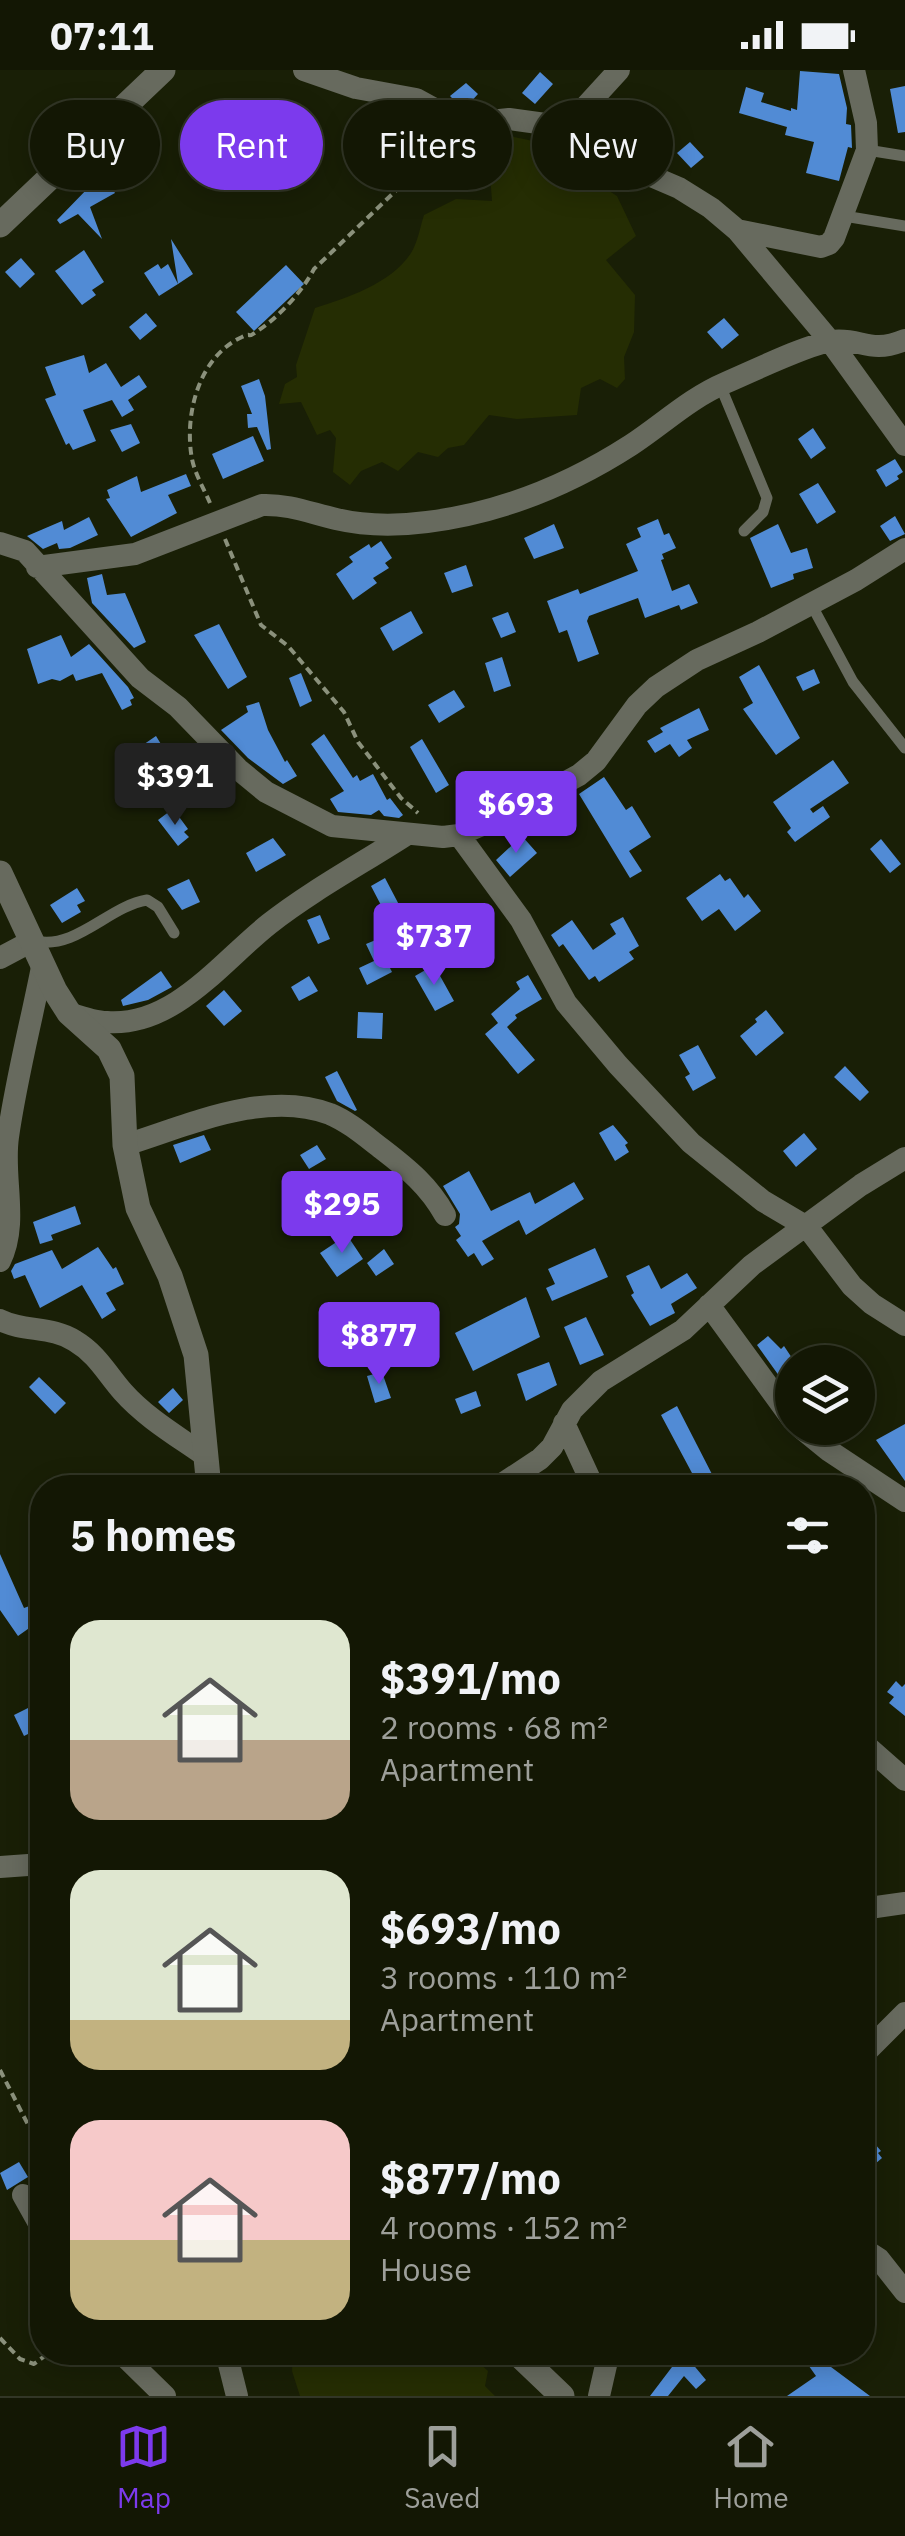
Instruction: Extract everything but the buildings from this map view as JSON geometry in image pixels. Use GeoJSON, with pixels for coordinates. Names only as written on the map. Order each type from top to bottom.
{"type":"FeatureCollection","features":[{"type":"Feature","properties":{"kind":"street"},"geometry":{"type":"LineString","coordinates":[[0,225],[163,70]]}},
{"type":"Feature","properties":{"kind":"street"},"geometry":{"type":"LineString","coordinates":[[304,70],[356,88],[418,100]]}},
{"type":"Feature","properties":{"kind":"street"},"geometry":{"type":"LineString","coordinates":[[592,100],[619,70]]}},
{"type":"Feature","properties":{"kind":"street"},"geometry":{"type":"LineString","coordinates":[[737,230],[821,247],[834,238],[867,150],[866,123],[854,70]]}},
{"type":"Feature","properties":{"kind":"street"},"geometry":{"type":"LineString","coordinates":[[673,185],[712,208],[737,230],[830,342],[905,445]]}},
{"type":"Feature","properties":{"kind":"street"},"geometry":{"type":"LineString","coordinates":[[37,567],[135,554],[262,506],[284,504],[336,519],[384,526],[430,522],[522,500],[631,445],[720,385],[830,342],[879,348],[905,340]]}},
{"type":"Feature","properties":{"kind":"street"},"geometry":{"type":"LineString","coordinates":[[0,543],[25,551],[140,678],[178,707],[266,792],[332,826],[451,836],[503,816],[579,775],[596,761],[637,705],[697,660],[856,580],[905,549]]}},
{"type":"Feature","properties":{"kind":"street"},"geometry":{"type":"LineString","coordinates":[[69,1013],[107,1022],[134,1020],[165,1008],[218,970],[268,924],[406,834]]}},
{"type":"Feature","properties":{"kind":"street"},"geometry":{"type":"LineString","coordinates":[[451,836],[521,920],[566,1003],[691,1144],[764,1201],[807,1227],[852,1286],[905,1325]]}},
{"type":"Feature","properties":{"kind":"street"},"geometry":{"type":"LineString","coordinates":[[0,873],[9,910],[32,940],[42,967],[69,1013],[116,1061],[125,1092],[126,1145],[138,1208],[170,1276],[196,1355],[207,1475]]}},
{"type":"Feature","properties":{"kind":"street"},"geometry":{"type":"LineString","coordinates":[[0,958],[32,940]]}},
{"type":"Feature","properties":{"kind":"street"},"geometry":{"type":"LineString","coordinates":[[0,1261],[11,1203],[8,1137],[42,967]]}},
{"type":"Feature","properties":{"kind":"street"},"geometry":{"type":"LineString","coordinates":[[126,1145],[218,1116],[305,1107],[354,1126],[420,1178],[446,1216]]}},
{"type":"Feature","properties":{"kind":"street"},"geometry":{"type":"LineString","coordinates":[[516,1475],[552,1447],[584,1395],[601,1381],[683,1330],[752,1265],[905,1158]]}},
{"type":"Feature","properties":{"kind":"street"},"geometry":{"type":"LineString","coordinates":[[709,1306],[775,1395]]}},
{"type":"Feature","properties":{"kind":"street"},"geometry":{"type":"LineString","coordinates":[[0,1320],[52,1330],[74,1339],[94,1354],[139,1408],[204,1455]]}},
{"type":"Feature","properties":{"kind":"street"},"geometry":{"type":"LineString","coordinates":[[564,1424],[588,1475]]}},
{"type":"Feature","properties":{"kind":"street"},"geometry":{"type":"LineString","coordinates":[[822,1445],[866,1475]]}},
{"type":"Feature","properties":{"kind":"street"},"geometry":{"type":"LineString","coordinates":[[875,1481],[905,1501]]}},
{"type":"Feature","properties":{"kind":"street"},"geometry":{"type":"LineString","coordinates":[[875,1753],[905,1780]]}},
{"type":"Feature","properties":{"kind":"street"},"geometry":{"type":"LineString","coordinates":[[0,1867],[30,1865]]}},
{"type":"Feature","properties":{"kind":"street"},"geometry":{"type":"LineString","coordinates":[[875,1907],[905,1902]]}},
{"type":"Feature","properties":{"kind":"street"},"geometry":{"type":"LineString","coordinates":[[875,2043],[905,2013]]}},
{"type":"Feature","properties":{"kind":"street"},"geometry":{"type":"LineString","coordinates":[[23,2195],[30,2208]]}},
{"type":"Feature","properties":{"kind":"street"},"geometry":{"type":"LineString","coordinates":[[875,2257],[905,2292]]}},
{"type":"Feature","properties":{"kind":"street"},"geometry":{"type":"LineString","coordinates":[[133,2365],[165,2396]]}},
{"type":"Feature","properties":{"kind":"street"},"geometry":{"type":"LineString","coordinates":[[229,2365],[237,2396]]}},
{"type":"Feature","properties":{"kind":"street"},"geometry":{"type":"LineString","coordinates":[[530,2365],[562,2396]]}},
{"type":"Feature","properties":{"kind":"street"},"geometry":{"type":"LineString","coordinates":[[600,2396],[607,2365]]}},
{"type":"Feature","properties":{"kind":"lane"},"geometry":{"type":"LineString","coordinates":[[867,150],[905,156]]}},
{"type":"Feature","properties":{"kind":"lane"},"geometry":{"type":"LineString","coordinates":[[844,216],[905,226]]}},
{"type":"Feature","properties":{"kind":"lane"},"geometry":{"type":"LineString","coordinates":[[720,385],[768,498],[763,512],[744,530]]}},
{"type":"Feature","properties":{"kind":"lane"},"geometry":{"type":"LineString","coordinates":[[810,602],[853,682],[905,748]]}},
{"type":"Feature","properties":{"kind":"lane"},"geometry":{"type":"LineString","coordinates":[[32,940],[48,944],[66,939],[128,903],[147,900],[158,907],[174,933]]}},
{"type":"Feature","properties":{"kind":"path"},"geometry":{"type":"LineString","coordinates":[[397,190],[314,269],[305,287],[254,334],[241,337],[206,366],[190,420],[190,439],[193,464],[261,625],[288,646],[344,712],[358,742],[401,798],[451,836]]}},
{"type":"Feature","properties":{"kind":"path"},"geometry":{"type":"LineString","coordinates":[[0,2070],[30,2129]]}},
{"type":"Feature","properties":{"kind":"path"},"geometry":{"type":"LineString","coordinates":[[0,2338],[20,2359],[30,2363]]}},
{"type":"Feature","properties":{"kind":"green space"},"geometry":{"type":"Polygon","coordinates":[[[512,136],[532,141],[532,190],[608,190],[617,196],[636,236],[606,260],[635,295],[634,332],[624,357],[625,379],[617,388],[600,379],[581,388],[577,415],[517,419],[489,415],[464,445],[448,448],[438,457],[418,452],[398,471],[382,462],[361,471],[350,485],[333,472],[336,438],[330,430],[317,435],[301,402],[279,404],[285,384],[297,377],[296,365],[315,308],[381,281],[403,264],[413,249],[424,215],[456,199],[492,201],[491,190],[512,190],[512,136]]]}},
{"type":"Feature","properties":{"kind":"green space"},"geometry":{"type":"Polygon","coordinates":[[[292,2365],[481,2365],[488,2371],[485,2386],[495,2396],[300,2396],[292,2365]]]}}]}
